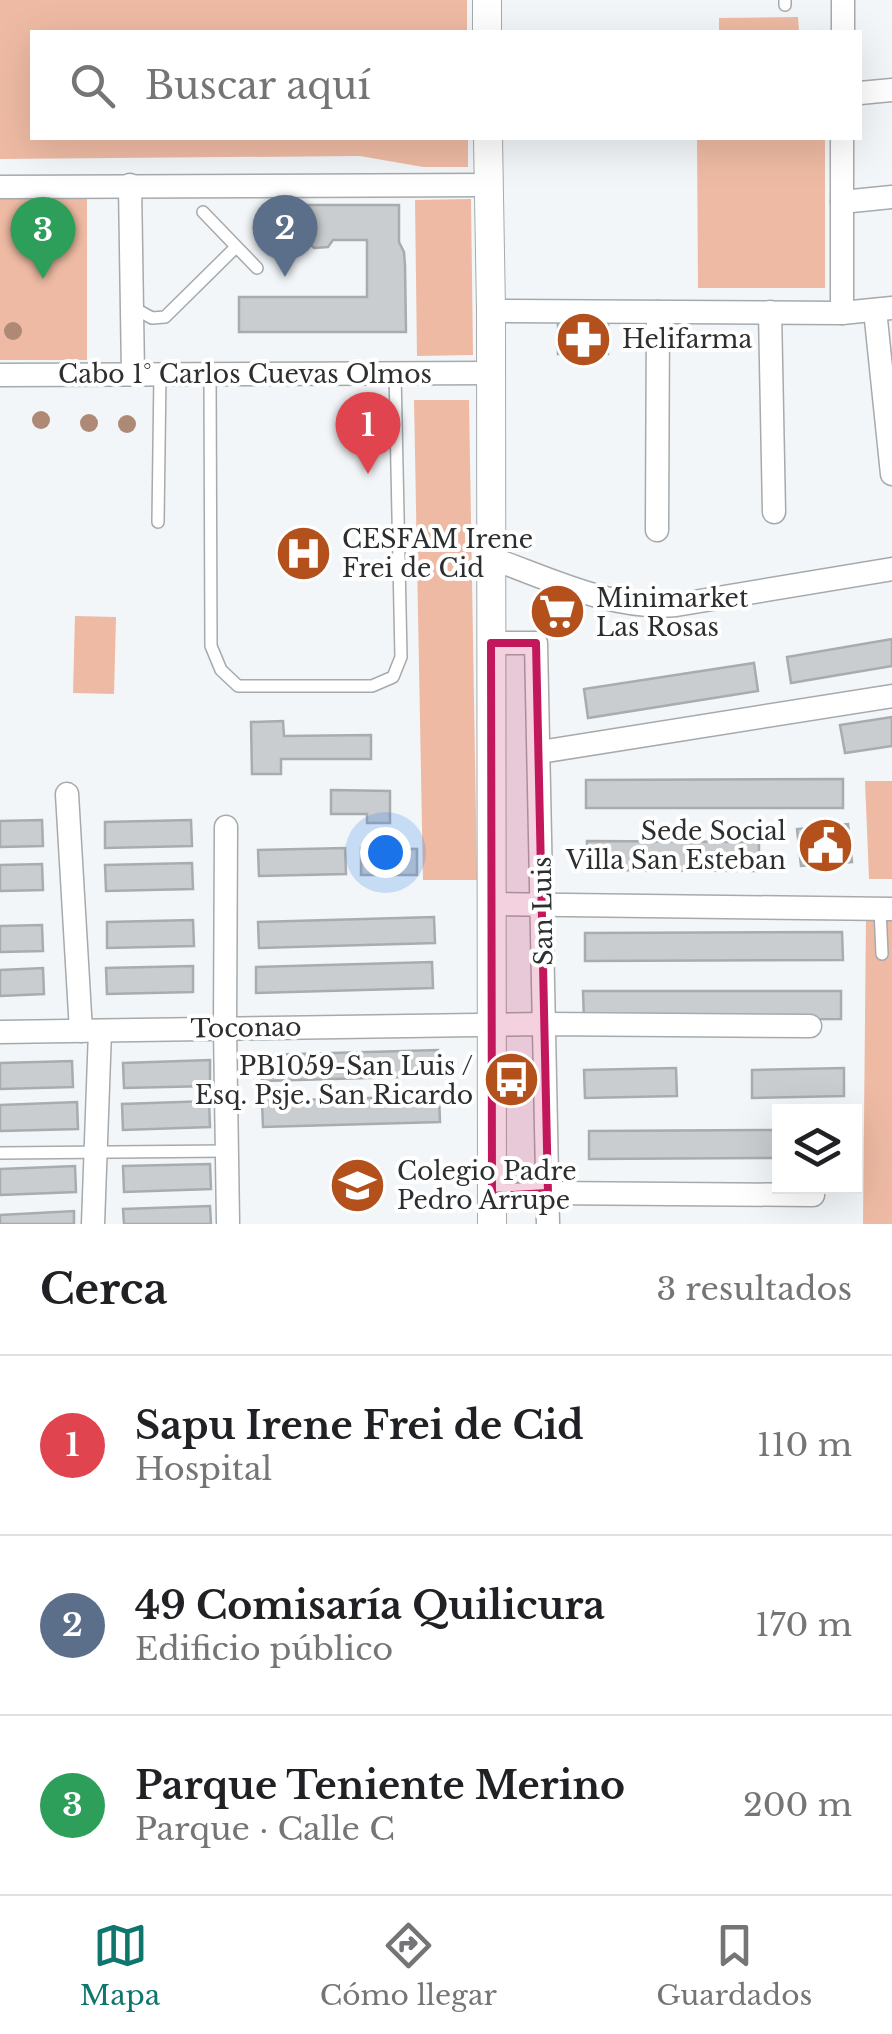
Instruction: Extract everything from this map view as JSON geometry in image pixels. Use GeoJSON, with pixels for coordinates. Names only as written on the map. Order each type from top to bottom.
{"type":"FeatureCollection","features":[{"type":"Feature","properties":{"kind":"street"},"geometry":{"type":"LineString","coordinates":[[486,0],[487,30]]}},
{"type":"Feature","properties":{"kind":"street"},"geometry":{"type":"LineString","coordinates":[[842,0],[842,30]]}},
{"type":"Feature","properties":{"kind":"street"},"geometry":{"type":"LineString","coordinates":[[862,93],[892,90]]}},
{"type":"Feature","properties":{"kind":"street","name":"San Luis"},"geometry":{"type":"LineString","coordinates":[[488,140],[492,1210]]}},
{"type":"Feature","properties":{"kind":"street"},"geometry":{"type":"LineString","coordinates":[[842,140],[842,312]]}},
{"type":"Feature","properties":{"kind":"street"},"geometry":{"type":"LineString","coordinates":[[130,185],[133,374]]}},
{"type":"Feature","properties":{"kind":"street"},"geometry":{"type":"LineString","coordinates":[[0,187],[489,185]]}},
{"type":"Feature","properties":{"kind":"street"},"geometry":{"type":"LineString","coordinates":[[842,202],[892,197]]}},
{"type":"Feature","properties":{"kind":"street"},"geometry":{"type":"LineString","coordinates":[[491,311],[884,309],[892,474]]}},
{"type":"Feature","properties":{"kind":"street"},"geometry":{"type":"LineString","coordinates":[[657,530],[658,312]]}},
{"type":"Feature","properties":{"kind":"street"},"geometry":{"type":"LineString","coordinates":[[770,312],[774,512]]}},
{"type":"Feature","properties":{"kind":"street","name":"Cabo 1° Carlos Cuevas Olmos"},"geometry":{"type":"LineString","coordinates":[[0,375],[490,372]]}},
{"type":"Feature","properties":{"kind":"street"},"geometry":{"type":"LineString","coordinates":[[490,558],[608,600],[642,606],[676,605],[892,569]]}},
{"type":"Feature","properties":{"kind":"street","name":"San Luis"},"geometry":{"type":"LineString","coordinates":[[491,643],[536,643],[548,1224]]}},
{"type":"Feature","properties":{"kind":"street"},"geometry":{"type":"LineString","coordinates":[[540,752],[892,696]]}},
{"type":"Feature","properties":{"kind":"street"},"geometry":{"type":"LineString","coordinates":[[67,794],[90,1031],[95,1152],[93,1224]]}},
{"type":"Feature","properties":{"kind":"street"},"geometry":{"type":"LineString","coordinates":[[226,827],[224,1028],[228,1222]]}},
{"type":"Feature","properties":{"kind":"street"},"geometry":{"type":"LineString","coordinates":[[492,904],[886,909]]}},
{"type":"Feature","properties":{"kind":"street","name":"Toconao"},"geometry":{"type":"LineString","coordinates":[[0,1032],[545,1024],[810,1026]]}},
{"type":"Feature","properties":{"kind":"street"},"geometry":{"type":"LineString","coordinates":[[492,1210],[548,1194],[813,1195]]}},
{"type":"Feature","properties":{"kind":"lane"},"geometry":{"type":"LineString","coordinates":[[202,212],[257,268]]}},
{"type":"Feature","properties":{"kind":"lane"},"geometry":{"type":"LineString","coordinates":[[132,308],[152,318],[165,317],[236,247]]}},
{"type":"Feature","properties":{"kind":"lane"},"geometry":{"type":"LineString","coordinates":[[210,374],[212,646],[221,670],[238,686],[372,686],[393,677],[401,657],[395,373]]}},
{"type":"Feature","properties":{"kind":"lane"},"geometry":{"type":"LineString","coordinates":[[158,522],[160,374]]}},
{"type":"Feature","properties":{"kind":"lane"},"geometry":{"type":"LineString","coordinates":[[882,954],[886,909]]}},
{"type":"Feature","properties":{"kind":"lane"},"geometry":{"type":"LineString","coordinates":[[0,1153],[228,1151]]}},
{"type":"Feature","properties":{"kind":"highlighted area"},"geometry":{"type":"Polygon","coordinates":[[[491,643],[536,643],[548,1193],[492,1196],[491,643]]]}},
{"type":"Feature","properties":{"kind":"shaded area"},"geometry":{"type":"Polygon","coordinates":[[[0,0],[467,0],[467,30],[30,30],[30,140],[468,140],[468,167],[423,167],[360,156],[0,159],[0,0]]]}},
{"type":"Feature","properties":{"kind":"shaded area"},"geometry":{"type":"Polygon","coordinates":[[[798,17],[799,30],[719,30],[719,18],[798,17]]]}},
{"type":"Feature","properties":{"kind":"shaded area"},"geometry":{"type":"Polygon","coordinates":[[[697,140],[825,140],[825,288],[698,288],[697,140]]]}},
{"type":"Feature","properties":{"kind":"shaded area"},"geometry":{"type":"Polygon","coordinates":[[[87,198],[87,360],[0,360],[0,199],[87,198]]]}},
{"type":"Feature","properties":{"kind":"shaded area"},"geometry":{"type":"Polygon","coordinates":[[[471,199],[473,355],[417,356],[415,200],[471,199]]]}},
{"type":"Feature","properties":{"kind":"shaded area"},"geometry":{"type":"Polygon","coordinates":[[[414,400],[469,400],[477,880],[423,880],[414,400]]]}},
{"type":"Feature","properties":{"kind":"shaded area"},"geometry":{"type":"Polygon","coordinates":[[[75,616],[116,617],[114,694],[73,693],[75,616]]]}},
{"type":"Feature","properties":{"kind":"shaded area"},"geometry":{"type":"Polygon","coordinates":[[[865,781],[892,781],[892,879],[869,879],[865,781]]]}},
{"type":"Feature","properties":{"kind":"shaded area"},"geometry":{"type":"Polygon","coordinates":[[[866,916],[892,917],[892,1224],[863,1224],[866,916]]]}},
{"type":"Feature","properties":{"kind":"building"},"geometry":{"type":"Polygon","coordinates":[[[276,205],[399,205],[406,332],[239,332],[239,297],[367,297],[367,240],[333,240],[328,247],[314,248],[309,243],[276,244],[276,205]]]}},
{"type":"Feature","properties":{"kind":"building","name":"Helifarma"},"geometry":{"type":"Polygon","coordinates":[[[558,324],[608,324],[608,354],[558,354],[558,324]]]}},
{"type":"Feature","properties":{"kind":"building"},"geometry":{"type":"Polygon","coordinates":[[[892,639],[892,666],[791,683],[787,657],[892,639]]]}},
{"type":"Feature","properties":{"kind":"building"},"geometry":{"type":"Polygon","coordinates":[[[754,663],[758,691],[588,718],[584,689],[754,663]]]}},
{"type":"Feature","properties":{"kind":"building"},"geometry":{"type":"Polygon","coordinates":[[[892,717],[892,746],[845,753],[840,725],[892,717]]]}},
{"type":"Feature","properties":{"kind":"building"},"geometry":{"type":"Polygon","coordinates":[[[283,721],[284,736],[371,735],[371,759],[281,759],[281,774],[252,774],[251,722],[283,721]]]}},
{"type":"Feature","properties":{"kind":"building"},"geometry":{"type":"Polygon","coordinates":[[[843,779],[843,808],[586,808],[586,780],[843,779]]]}},
{"type":"Feature","properties":{"kind":"building"},"geometry":{"type":"Polygon","coordinates":[[[331,790],[390,791],[390,823],[367,823],[367,814],[331,814],[331,790]]]}},
{"type":"Feature","properties":{"kind":"building"},"geometry":{"type":"Polygon","coordinates":[[[42,820],[43,846],[0,847],[0,821],[42,820]]]}},
{"type":"Feature","properties":{"kind":"building"},"geometry":{"type":"Polygon","coordinates":[[[191,820],[192,846],[105,848],[105,822],[191,820]]]}},
{"type":"Feature","properties":{"kind":"building","name":"Sede Social Villa San Esteban"},"geometry":{"type":"Polygon","coordinates":[[[848,824],[852,862],[801,866],[797,829],[848,824]]]}},
{"type":"Feature","properties":{"kind":"building"},"geometry":{"type":"Polygon","coordinates":[[[587,841],[759,842],[759,871],[587,870],[587,841]]]}},
{"type":"Feature","properties":{"kind":"building"},"geometry":{"type":"Polygon","coordinates":[[[345,848],[346,874],[259,876],[258,850],[345,848]]]}},
{"type":"Feature","properties":{"kind":"building"},"geometry":{"type":"Polygon","coordinates":[[[361,848],[417,849],[417,875],[361,875],[361,848]]]}},
{"type":"Feature","properties":{"kind":"building"},"geometry":{"type":"Polygon","coordinates":[[[192,863],[193,889],[106,891],[105,865],[192,863]]]}},
{"type":"Feature","properties":{"kind":"building"},"geometry":{"type":"Polygon","coordinates":[[[42,864],[43,890],[0,891],[0,865],[42,864]]]}},
{"type":"Feature","properties":{"kind":"building"},"geometry":{"type":"Polygon","coordinates":[[[434,917],[435,943],[259,948],[258,922],[434,917]]]}},
{"type":"Feature","properties":{"kind":"building"},"geometry":{"type":"Polygon","coordinates":[[[193,920],[194,946],[107,948],[107,922],[193,920]]]}},
{"type":"Feature","properties":{"kind":"building"},"geometry":{"type":"Polygon","coordinates":[[[42,925],[43,951],[0,952],[0,926],[42,925]]]}},
{"type":"Feature","properties":{"kind":"building"},"geometry":{"type":"Polygon","coordinates":[[[842,932],[843,960],[585,961],[585,933],[842,932]]]}},
{"type":"Feature","properties":{"kind":"building"},"geometry":{"type":"Polygon","coordinates":[[[432,962],[433,988],[256,993],[256,967],[432,962]]]}},
{"type":"Feature","properties":{"kind":"building"},"geometry":{"type":"Polygon","coordinates":[[[193,966],[193,992],[107,994],[106,968],[193,966]]]}},
{"type":"Feature","properties":{"kind":"building"},"geometry":{"type":"Polygon","coordinates":[[[43,968],[44,994],[0,996],[0,970],[43,968]]]}},
{"type":"Feature","properties":{"kind":"building"},"geometry":{"type":"Polygon","coordinates":[[[583,991],[841,991],[841,1019],[584,1020],[583,991]]]}},
{"type":"Feature","properties":{"kind":"building"},"geometry":{"type":"Polygon","coordinates":[[[438,1050],[438,1076],[262,1081],[261,1055],[438,1050]]]}},
{"type":"Feature","properties":{"kind":"building"},"geometry":{"type":"Polygon","coordinates":[[[210,1060],[210,1086],[124,1088],[123,1063],[210,1060]]]}},
{"type":"Feature","properties":{"kind":"building"},"geometry":{"type":"Polygon","coordinates":[[[72,1061],[73,1087],[0,1089],[0,1063],[72,1061]]]}},
{"type":"Feature","properties":{"kind":"building"},"geometry":{"type":"Polygon","coordinates":[[[676,1068],[677,1096],[585,1098],[584,1070],[676,1068]]]}},
{"type":"Feature","properties":{"kind":"building"},"geometry":{"type":"Polygon","coordinates":[[[844,1068],[844,1096],[752,1098],[752,1070],[844,1068]]]}},
{"type":"Feature","properties":{"kind":"building"},"geometry":{"type":"Polygon","coordinates":[[[439,1096],[440,1122],[263,1127],[262,1101],[439,1096]]]}},
{"type":"Feature","properties":{"kind":"building"},"geometry":{"type":"Polygon","coordinates":[[[209,1101],[210,1127],[123,1130],[122,1104],[209,1101]]]}},
{"type":"Feature","properties":{"kind":"building"},"geometry":{"type":"Polygon","coordinates":[[[77,1102],[78,1129],[0,1131],[0,1105],[77,1102]]]}},
{"type":"Feature","properties":{"kind":"building"},"geometry":{"type":"Polygon","coordinates":[[[772,1130],[772,1158],[589,1159],[589,1131],[772,1130]]]}},
{"type":"Feature","properties":{"kind":"building"},"geometry":{"type":"Polygon","coordinates":[[[210,1164],[211,1189],[124,1192],[123,1166],[210,1164]]]}},
{"type":"Feature","properties":{"kind":"building"},"geometry":{"type":"Polygon","coordinates":[[[75,1166],[76,1192],[0,1195],[0,1169],[75,1166]]]}},
{"type":"Feature","properties":{"kind":"building"},"geometry":{"type":"Polygon","coordinates":[[[210,1206],[211,1224],[124,1224],[123,1209],[210,1206]]]}},
{"type":"Feature","properties":{"kind":"building"},"geometry":{"type":"Polygon","coordinates":[[[74,1211],[74,1224],[0,1224],[0,1215],[74,1211]]]}},
{"type":"Feature","properties":{"kind":"place","name":"49 Comisaría Quilicura"},"geometry":{"type":"Point","coordinates":[285,277]}},
{"type":"Feature","properties":{"kind":"place","name":"Parque Teniente Merino"},"geometry":{"type":"Point","coordinates":[43,279]}},
{"type":"Feature","properties":{"kind":"place","name":"Helifarma"},"geometry":{"type":"Point","coordinates":[583,339]}},
{"type":"Feature","properties":{"kind":"place","name":"Sapu Irene Frei de Cid"},"geometry":{"type":"Point","coordinates":[368,474]}},
{"type":"Feature","properties":{"kind":"place","name":"CESFAM Irene Frei de Cid"},"geometry":{"type":"Point","coordinates":[303,553]}},
{"type":"Feature","properties":{"kind":"place","name":"Minimarket Las Rosas"},"geometry":{"type":"Point","coordinates":[557,612]}},
{"type":"Feature","properties":{"kind":"place","name":"Sede Social Villa San Esteban"},"geometry":{"type":"Point","coordinates":[825,845]}},
{"type":"Feature","properties":{"kind":"place","name":"PB1059-San Luis / Esq. Psje. San Ricardo"},"geometry":{"type":"Point","coordinates":[512,1080]}},
{"type":"Feature","properties":{"kind":"place","name":"Colegio Padre Pedro Arrupe"},"geometry":{"type":"Point","coordinates":[358,1185]}}]}
